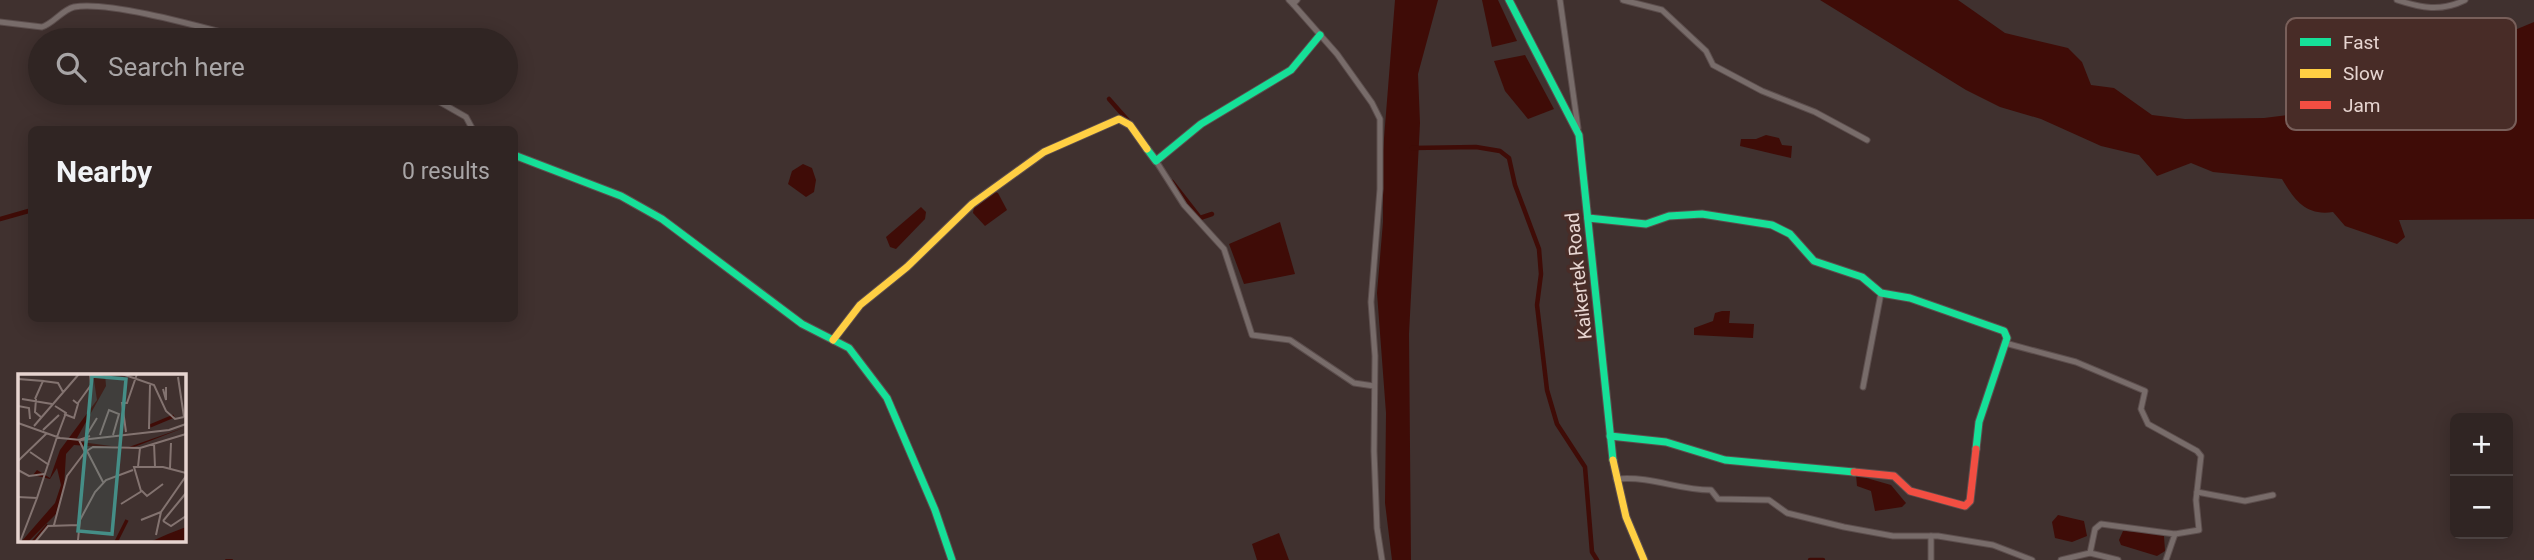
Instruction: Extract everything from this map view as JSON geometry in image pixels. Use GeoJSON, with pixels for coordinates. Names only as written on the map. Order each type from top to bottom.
{"type":"FeatureCollection","features":[{"type":"Feature","properties":{"kind":"street"},"geometry":{"type":"LineString","coordinates":[[96,8],[97,0]]}},
{"type":"Feature","properties":{"kind":"street","name":"Kaikertek Road"},"geometry":{"type":"LineString","coordinates":[[1509,0],[1579,135],[1616,479],[1626,517],[1644,560]]}},
{"type":"Feature","properties":{"kind":"street"},"geometry":{"type":"LineString","coordinates":[[1560,0],[1579,135]]}},
{"type":"Feature","properties":{"kind":"street"},"geometry":{"type":"LineString","coordinates":[[1623,0],[1662,10],[1706,51],[1713,65],[1762,91],[1815,112],[1867,140]]}},
{"type":"Feature","properties":{"kind":"street"},"geometry":{"type":"LineString","coordinates":[[2397,0],[2427,9],[2455,5],[2465,0]]}},
{"type":"Feature","properties":{"kind":"street"},"geometry":{"type":"LineString","coordinates":[[1293,1],[1372,103],[1380,119],[1380,189],[1371,302],[1377,528],[1382,560]]}},
{"type":"Feature","properties":{"kind":"street"},"geometry":{"type":"LineString","coordinates":[[0,22],[42,27],[70,8],[96,8],[142,13],[203,28]]}},
{"type":"Feature","properties":{"kind":"street"},"geometry":{"type":"LineString","coordinates":[[1159,159],[1201,124],[1291,70],[1320,35]]}},
{"type":"Feature","properties":{"kind":"street"},"geometry":{"type":"LineString","coordinates":[[445,105],[466,117],[471,126]]}},
{"type":"Feature","properties":{"kind":"street"},"geometry":{"type":"LineString","coordinates":[[833,340],[860,305],[907,267],[958,216],[1044,152],[1119,119],[1130,125],[1159,159],[1184,205],[1224,249],[1252,335],[1290,340],[1354,383],[1374,386]]}},
{"type":"Feature","properties":{"kind":"street"},"geometry":{"type":"LineString","coordinates":[[518,156],[621,195],[662,219],[802,324],[849,348],[887,398],[935,510],[952,560]]}},
{"type":"Feature","properties":{"kind":"street"},"geometry":{"type":"LineString","coordinates":[[1588,218],[1646,224],[1669,216],[1702,214],[1772,225],[1790,234],[1814,261],[1862,277],[1881,293],[1910,298],[2006,333],[1979,422],[1970,501],[1965,506],[1910,491],[1894,476],[1725,460],[1666,442],[1610,436]]}},
{"type":"Feature","properties":{"kind":"street"},"geometry":{"type":"LineString","coordinates":[[1863,387],[1881,293]]}},
{"type":"Feature","properties":{"kind":"street"},"geometry":{"type":"LineString","coordinates":[[2005,343],[2076,362],[2142,388],[2146,395],[2143,416],[2148,424],[2197,451],[2201,456],[2197,492],[2199,530],[2175,534],[2101,524],[2095,529],[2090,552]]}},
{"type":"Feature","properties":{"kind":"street"},"geometry":{"type":"LineString","coordinates":[[1616,479],[1654,479],[1677,487],[1711,490],[1718,499],[1769,500],[1787,513],[1854,529],[1893,536],[1931,536],[1993,545],[2032,560]]}},
{"type":"Feature","properties":{"kind":"street"},"geometry":{"type":"LineString","coordinates":[[2197,492],[2245,500],[2273,495]]}},
{"type":"Feature","properties":{"kind":"street"},"geometry":{"type":"LineString","coordinates":[[2166,560],[2175,534]]}},
{"type":"Feature","properties":{"kind":"street"},"geometry":{"type":"LineString","coordinates":[[1931,536],[1931,560]]}},
{"type":"Feature","properties":{"kind":"street"},"geometry":{"type":"LineString","coordinates":[[2061,560],[2090,552],[2118,560]]}},
{"type":"Feature","properties":{"kind":"shaded area"},"geometry":{"type":"Polygon","coordinates":[[[1395,0],[1438,0],[1418,74],[1420,123],[1409,334],[1411,560],[1392,560],[1385,503],[1386,413],[1377,293],[1383,222],[1383,151],[1395,0]]]}},
{"type":"Feature","properties":{"kind":"shaded area"},"geometry":{"type":"Polygon","coordinates":[[[1482,0],[1498,0],[1517,41],[1492,47],[1482,0]]]}},
{"type":"Feature","properties":{"kind":"shaded area"},"geometry":{"type":"Polygon","coordinates":[[[1820,0],[1958,0],[2005,33],[2068,48],[2082,62],[2091,85],[2114,88],[2152,115],[2185,119],[2286,115],[2286,130],[2516,130],[2516,30],[2534,22],[2534,219],[2399,220],[2405,237],[2397,244],[2345,226],[2333,212],[2315,212],[2308,209],[2297,200],[2282,179],[2213,172],[2191,163],[2157,176],[2139,155],[2101,146],[2041,119],[2000,107],[1966,90],[1820,0]]]}},
{"type":"Feature","properties":{"kind":"shaded area"},"geometry":{"type":"Polygon","coordinates":[[[1525,55],[1554,109],[1528,119],[1505,91],[1494,61],[1525,55]]]}},
{"type":"Feature","properties":{"kind":"shaded area"},"geometry":{"type":"Polygon","coordinates":[[[1766,135],[1779,138],[1782,145],[1792,146],[1791,158],[1740,146],[1741,139],[1756,139],[1766,135]]]}},
{"type":"Feature","properties":{"kind":"shaded area"},"geometry":{"type":"Polygon","coordinates":[[[803,164],[812,168],[816,180],[814,192],[806,197],[788,184],[792,171],[803,164]]]}},
{"type":"Feature","properties":{"kind":"shaded area"},"geometry":{"type":"Polygon","coordinates":[[[993,191],[998,193],[1007,210],[985,226],[973,213],[974,207],[993,191]]]}},
{"type":"Feature","properties":{"kind":"shaded area"},"geometry":{"type":"Polygon","coordinates":[[[921,207],[926,212],[925,219],[896,249],[890,247],[886,237],[921,207]]]}},
{"type":"Feature","properties":{"kind":"shaded area"},"geometry":{"type":"Polygon","coordinates":[[[1280,222],[1295,274],[1244,284],[1229,244],[1280,222]]]}},
{"type":"Feature","properties":{"kind":"shaded area"},"geometry":{"type":"Polygon","coordinates":[[[1730,311],[1729,323],[1754,324],[1753,338],[1694,335],[1694,328],[1713,321],[1715,313],[1730,311]]]}},
{"type":"Feature","properties":{"kind":"shaded area"},"geometry":{"type":"Polygon","coordinates":[[[1856,475],[1891,485],[1906,503],[1902,507],[1875,511],[1871,491],[1857,486],[1856,475]]]}},
{"type":"Feature","properties":{"kind":"shaded area"},"geometry":{"type":"Polygon","coordinates":[[[2058,515],[2084,521],[2087,536],[2072,542],[2055,538],[2052,522],[2058,515]]]}},
{"type":"Feature","properties":{"kind":"shaded area"},"geometry":{"type":"Polygon","coordinates":[[[2123,531],[2160,533],[2164,536],[2165,551],[2157,556],[2121,545],[2119,540],[2123,531]]]}},
{"type":"Feature","properties":{"kind":"shaded area"},"geometry":{"type":"Polygon","coordinates":[[[1279,533],[1289,560],[1257,560],[1252,544],[1279,533]]]}},
{"type":"Feature","properties":{"kind":"waterway"},"geometry":{"type":"LineString","coordinates":[[1109,99],[1131,124]]}},
{"type":"Feature","properties":{"kind":"waterway"},"geometry":{"type":"LineString","coordinates":[[1412,148],[1476,147],[1500,151],[1509,158],[1515,185],[1539,249],[1541,274],[1537,305],[1547,390],[1557,424],[1585,467],[1592,552],[1597,560]]}},
{"type":"Feature","properties":{"kind":"waterway"},"geometry":{"type":"LineString","coordinates":[[1172,182],[1200,218],[1212,214]]}},
{"type":"Feature","properties":{"kind":"waterway"},"geometry":{"type":"LineString","coordinates":[[0,219],[28,211]]}},
{"type":"Feature","properties":{"kind":"waterway"},"geometry":{"type":"LineString","coordinates":[[226,560],[232,560]]}},
{"type":"Feature","properties":{"kind":"waterway"},"geometry":{"type":"LineString","coordinates":[[1810,560],[1823,560]]}},
{"type":"Feature","properties":{"kind":"traffic: fast"},"geometry":{"type":"LineString","coordinates":[[1509,0],[1579,135],[1613,460]]}},
{"type":"Feature","properties":{"kind":"traffic: fast"},"geometry":{"type":"LineString","coordinates":[[1147,149],[1156,161],[1201,124],[1291,70],[1320,35]]}},
{"type":"Feature","properties":{"kind":"traffic: fast"},"geometry":{"type":"LineString","coordinates":[[518,157],[621,196],[662,219],[802,324],[849,348],[887,398],[935,510],[952,560]]}},
{"type":"Feature","properties":{"kind":"traffic: fast"},"geometry":{"type":"LineString","coordinates":[[1588,218],[1646,224],[1669,216],[1702,214],[1772,225],[1790,234],[1814,261],[1862,277],[1881,293],[1910,298],[2004,331],[2007,338],[1979,422],[1976,449]]}},
{"type":"Feature","properties":{"kind":"traffic: fast"},"geometry":{"type":"LineString","coordinates":[[1610,436],[1666,442],[1725,460],[1854,472]]}},
{"type":"Feature","properties":{"kind":"traffic: slow"},"geometry":{"type":"LineString","coordinates":[[833,340],[860,305],[907,267],[972,204],[1044,152],[1119,119],[1130,125],[1147,149]]}},
{"type":"Feature","properties":{"kind":"traffic: slow"},"geometry":{"type":"LineString","coordinates":[[1613,460],[1626,517],[1644,560]]}},
{"type":"Feature","properties":{"kind":"traffic: jam"},"geometry":{"type":"LineString","coordinates":[[1854,472],[1894,476],[1910,491],[1965,506],[1970,501],[1976,449]]}}]}
